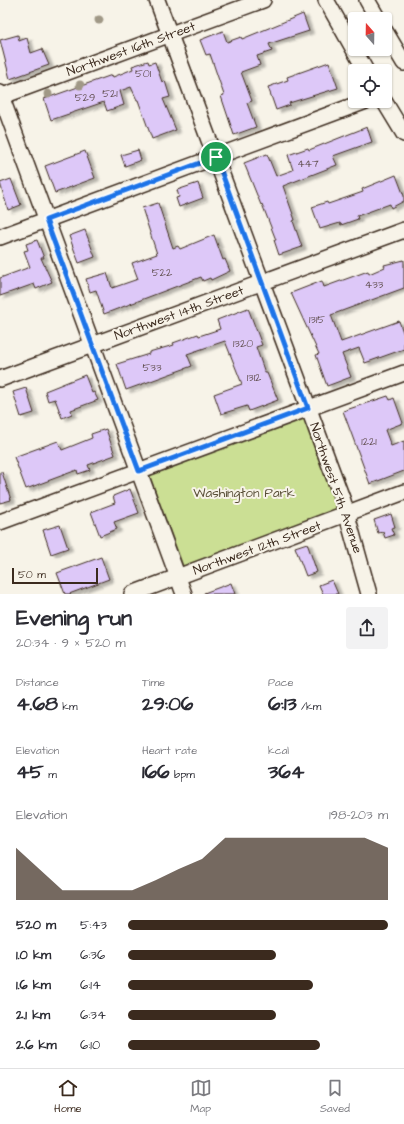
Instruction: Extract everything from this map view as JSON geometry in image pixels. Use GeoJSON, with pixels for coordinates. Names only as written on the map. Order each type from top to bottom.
{"type":"FeatureCollection","features":[{"type":"Feature","properties":{"kind":"street","name":"Northwest 5th Avenue"},"geometry":{"type":"LineString","coordinates":[[157,0],[347,514],[370,594]]}},
{"type":"Feature","properties":{"kind":"street","name":"Northwest 16th Street"},"geometry":{"type":"LineString","coordinates":[[0,96],[262,0]]}},
{"type":"Feature","properties":{"kind":"street"},"geometry":{"type":"LineString","coordinates":[[326,0],[362,64]]}},
{"type":"Feature","properties":{"kind":"street"},"geometry":{"type":"LineString","coordinates":[[367,0],[374,12]]}},
{"type":"Feature","properties":{"kind":"street"},"geometry":{"type":"LineString","coordinates":[[392,43],[404,63]]}},
{"type":"Feature","properties":{"kind":"street"},"geometry":{"type":"LineString","coordinates":[[0,96],[184,594]]}},
{"type":"Feature","properties":{"kind":"street"},"geometry":{"type":"LineString","coordinates":[[0,237],[348,108]]}},
{"type":"Feature","properties":{"kind":"street"},"geometry":{"type":"LineString","coordinates":[[388,108],[404,134]]}},
{"type":"Feature","properties":{"kind":"street","name":"Northwest 14th Street"},"geometry":{"type":"LineString","coordinates":[[0,379],[404,230]]}},
{"type":"Feature","properties":{"kind":"street"},"geometry":{"type":"LineString","coordinates":[[0,522],[404,373]]}},
{"type":"Feature","properties":{"kind":"street","name":"Northwest 12th Street"},"geometry":{"type":"LineString","coordinates":[[132,594],[404,492]]}},
{"type":"Feature","properties":{"kind":"green space","name":"Washington Park"},"geometry":{"type":"Polygon","coordinates":[[[305,419],[339,510],[184,568],[150,476],[305,419]]]}},
{"type":"Feature","properties":{"kind":"building"},"geometry":{"type":"Polygon","coordinates":[[[303,14],[309,31],[269,44],[272,51],[257,56],[260,65],[241,72],[252,101],[247,103],[256,127],[234,135],[221,96],[224,95],[210,54],[206,55],[200,40],[223,31],[227,42],[241,37],[242,39],[303,14]]]}},
{"type":"Feature","properties":{"kind":"building"},"geometry":{"type":"Polygon","coordinates":[[[18,35],[19,41],[27,38],[31,53],[42,49],[49,65],[10,79],[0,40],[18,35]]]}},
{"type":"Feature","properties":{"kind":"building"},"geometry":{"type":"Polygon","coordinates":[[[148,61],[149,64],[155,62],[162,82],[165,81],[170,97],[163,99],[176,130],[152,139],[138,100],[131,87],[120,91],[124,105],[107,111],[104,102],[51,120],[44,99],[112,75],[113,77],[133,69],[132,66],[148,61]]]}},
{"type":"Feature","properties":{"kind":"building"},"geometry":{"type":"Polygon","coordinates":[[[329,62],[338,88],[289,103],[290,105],[276,110],[268,87],[288,80],[287,77],[329,62]]]}},
{"type":"Feature","properties":{"kind":"building"},"geometry":{"type":"Polygon","coordinates":[[[367,127],[372,142],[333,156],[337,165],[283,186],[295,220],[293,221],[302,247],[279,255],[274,240],[276,240],[244,163],[267,154],[276,176],[293,170],[288,155],[308,148],[309,150],[367,127]]]}},
{"type":"Feature","properties":{"kind":"building"},"geometry":{"type":"Polygon","coordinates":[[[138,150],[141,160],[125,166],[121,155],[138,150]]]}},
{"type":"Feature","properties":{"kind":"building"},"geometry":{"type":"Polygon","coordinates":[[[85,151],[95,178],[55,193],[45,166],[85,151]]]}},
{"type":"Feature","properties":{"kind":"building"},"geometry":{"type":"Polygon","coordinates":[[[396,175],[404,196],[404,201],[391,208],[390,204],[357,216],[358,219],[341,225],[340,223],[320,229],[312,207],[327,202],[328,204],[363,192],[362,189],[396,175]]]}},
{"type":"Feature","properties":{"kind":"building"},"geometry":{"type":"Polygon","coordinates":[[[11,179],[21,205],[8,210],[0,183],[11,179]]]}},
{"type":"Feature","properties":{"kind":"building"},"geometry":{"type":"Polygon","coordinates":[[[198,183],[203,198],[179,207],[176,198],[179,197],[177,190],[198,183]]]}},
{"type":"Feature","properties":{"kind":"building"},"geometry":{"type":"Polygon","coordinates":[[[158,203],[173,248],[178,246],[180,249],[214,235],[223,260],[225,259],[230,271],[211,280],[210,278],[203,281],[201,277],[104,314],[96,290],[90,292],[86,279],[107,273],[112,288],[138,279],[132,263],[157,254],[142,208],[158,203]]]}},
{"type":"Feature","properties":{"kind":"building"},"geometry":{"type":"Polygon","coordinates":[[[85,230],[95,257],[79,263],[69,236],[85,230]]]}},
{"type":"Feature","properties":{"kind":"building"},"geometry":{"type":"Polygon","coordinates":[[[37,240],[44,258],[41,258],[52,282],[36,289],[34,284],[0,296],[0,278],[30,267],[24,251],[28,250],[26,244],[37,240]]]}},
{"type":"Feature","properties":{"kind":"building"},"geometry":{"type":"Polygon","coordinates":[[[404,260],[404,288],[331,315],[341,342],[399,321],[404,335],[404,349],[365,363],[359,348],[342,354],[351,377],[327,386],[316,355],[319,354],[291,293],[322,281],[324,287],[368,271],[369,274],[385,267],[384,265],[404,260]]]}},
{"type":"Feature","properties":{"kind":"building"},"geometry":{"type":"Polygon","coordinates":[[[248,308],[262,345],[256,347],[265,373],[267,373],[278,400],[249,411],[247,406],[221,414],[214,394],[242,384],[225,341],[187,354],[192,366],[126,390],[117,364],[149,354],[149,352],[174,345],[173,343],[198,334],[199,336],[220,329],[217,320],[248,308]]]}},
{"type":"Feature","properties":{"kind":"building"},"geometry":{"type":"Polygon","coordinates":[[[85,375],[92,393],[94,392],[98,400],[71,410],[72,414],[62,418],[55,399],[48,401],[45,391],[85,375]]]}},
{"type":"Feature","properties":{"kind":"building"},"geometry":{"type":"Polygon","coordinates":[[[26,388],[34,413],[21,417],[13,392],[26,388]]]}},
{"type":"Feature","properties":{"kind":"building"},"geometry":{"type":"Polygon","coordinates":[[[388,396],[390,400],[394,398],[403,423],[385,430],[391,446],[404,441],[404,471],[370,484],[343,411],[388,396]]]}},
{"type":"Feature","properties":{"kind":"building"},"geometry":{"type":"Polygon","coordinates":[[[106,429],[115,455],[88,465],[90,470],[78,474],[77,470],[26,489],[14,457],[58,441],[62,450],[92,438],[91,434],[106,429]]]}},
{"type":"Feature","properties":{"kind":"building"},"geometry":{"type":"Polygon","coordinates":[[[0,472],[2,472],[11,500],[0,503],[0,472]]]}},
{"type":"Feature","properties":{"kind":"building"},"geometry":{"type":"Polygon","coordinates":[[[130,489],[139,513],[114,522],[117,529],[100,536],[91,512],[115,503],[113,496],[130,489]]]}},
{"type":"Feature","properties":{"kind":"building"},"geometry":{"type":"Polygon","coordinates":[[[391,514],[395,527],[391,528],[394,535],[385,538],[383,532],[378,533],[374,520],[391,514]]]}},
{"type":"Feature","properties":{"kind":"building"},"geometry":{"type":"Polygon","coordinates":[[[60,525],[68,548],[51,554],[43,530],[60,525]]]}},
{"type":"Feature","properties":{"kind":"building"},"geometry":{"type":"Polygon","coordinates":[[[307,543],[317,572],[306,576],[295,547],[307,543]]]}},
{"type":"Feature","properties":{"kind":"building"},"geometry":{"type":"Polygon","coordinates":[[[101,557],[109,579],[69,594],[65,594],[57,573],[101,557]]]}},
{"type":"Feature","properties":{"kind":"building"},"geometry":{"type":"Polygon","coordinates":[[[332,580],[338,594],[323,594],[319,585],[332,580]]]}},
{"type":"Feature","properties":{"kind":"building"},"geometry":{"type":"Polygon","coordinates":[[[231,583],[235,594],[204,594],[204,593],[231,583]]]}},
{"type":"Feature","properties":{"kind":"route"},"geometry":{"type":"LineString","coordinates":[[216,157],[308,408],[139,471],[46,220],[216,157]]}}]}
